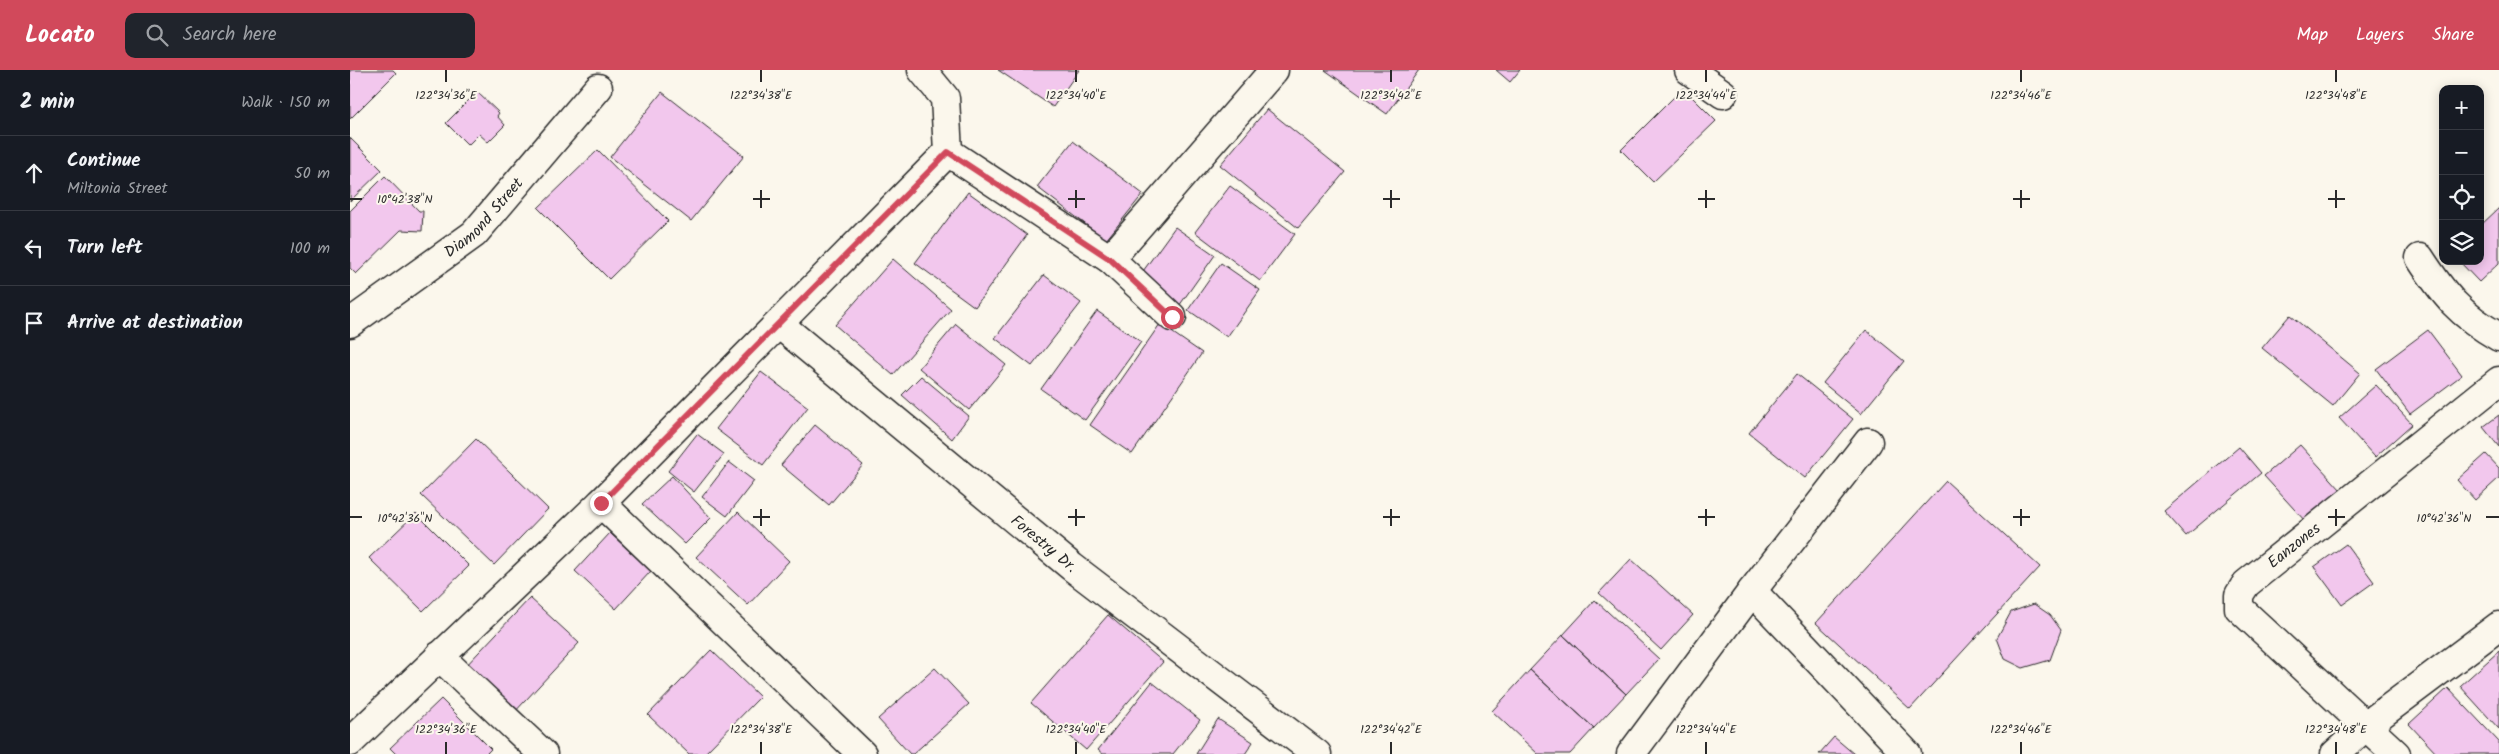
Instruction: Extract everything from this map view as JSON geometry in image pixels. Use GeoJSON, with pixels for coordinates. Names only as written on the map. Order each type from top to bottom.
{"type":"FeatureCollection","features":[{"type":"Feature","properties":{"kind":"street"},"geometry":{"type":"LineString","coordinates":[[350,742],[601,503],[948,152],[946,98],[922,70]]}},
{"type":"Feature","properties":{"kind":"street"},"geometry":{"type":"LineString","coordinates":[[1110,259],[1274,70]]}},
{"type":"Feature","properties":{"kind":"street"},"geometry":{"type":"LineString","coordinates":[[1689,70],[1724,94]]}},
{"type":"Feature","properties":{"kind":"street","name":"Diamond Street"},"geometry":{"type":"LineString","coordinates":[[350,323],[474,234],[598,88]]}},
{"type":"Feature","properties":{"kind":"street"},"geometry":{"type":"LineString","coordinates":[[948,152],[1110,259],[1172,317]]}},
{"type":"Feature","properties":{"kind":"street"},"geometry":{"type":"LineString","coordinates":[[2420,258],[2444,295],[2478,326],[2499,337]]}},
{"type":"Feature","properties":{"kind":"street","name":"Forestry Dr."},"geometry":{"type":"LineString","coordinates":[[779,324],[1072,567],[1317,754]]}},
{"type":"Feature","properties":{"kind":"street","name":"Eanzones"},"geometry":{"type":"LineString","coordinates":[[2396,754],[2239,608],[2239,595],[2246,584],[2499,381]]}},
{"type":"Feature","properties":{"kind":"street"},"geometry":{"type":"LineString","coordinates":[[1631,754],[1752,591],[1868,442]]}},
{"type":"Feature","properties":{"kind":"street"},"geometry":{"type":"LineString","coordinates":[[601,503],[862,754]]}},
{"type":"Feature","properties":{"kind":"street"},"geometry":{"type":"LineString","coordinates":[[1752,591],[1907,754]]}},
{"type":"Feature","properties":{"kind":"street"},"geometry":{"type":"LineString","coordinates":[[2335,754],[2366,726],[2499,626]]}},
{"type":"Feature","properties":{"kind":"street"},"geometry":{"type":"LineString","coordinates":[[439,656],[543,754]]}},
{"type":"Feature","properties":{"kind":"building"},"geometry":{"type":"Polygon","coordinates":[[[350,70],[393,70],[396,73],[350,119],[350,70]]]}},
{"type":"Feature","properties":{"kind":"building"},"geometry":{"type":"Polygon","coordinates":[[[998,70],[1079,70],[1053,107],[998,70]]]}},
{"type":"Feature","properties":{"kind":"building"},"geometry":{"type":"Polygon","coordinates":[[[1325,70],[1419,70],[1387,114],[1325,70]]]}},
{"type":"Feature","properties":{"kind":"building"},"geometry":{"type":"Polygon","coordinates":[[[1496,70],[1520,70],[1510,82],[1496,70]]]}},
{"type":"Feature","properties":{"kind":"building"},"geometry":{"type":"Polygon","coordinates":[[[1683,88],[1716,121],[1653,182],[1621,150],[1683,88]]]}},
{"type":"Feature","properties":{"kind":"building"},"geometry":{"type":"Polygon","coordinates":[[[477,92],[499,113],[497,116],[505,125],[488,142],[479,134],[468,145],[446,123],[477,92]]]}},
{"type":"Feature","properties":{"kind":"building"},"geometry":{"type":"Polygon","coordinates":[[[662,92],[744,156],[691,221],[610,157],[662,92]]]}},
{"type":"Feature","properties":{"kind":"building"},"geometry":{"type":"Polygon","coordinates":[[[1267,109],[1345,172],[1298,228],[1220,165],[1267,109]]]}},
{"type":"Feature","properties":{"kind":"building"},"geometry":{"type":"Polygon","coordinates":[[[350,138],[382,170],[350,201],[350,138]]]}},
{"type":"Feature","properties":{"kind":"building"},"geometry":{"type":"Polygon","coordinates":[[[1073,141],[1143,194],[1106,240],[1037,187],[1073,141]]]}},
{"type":"Feature","properties":{"kind":"building"},"geometry":{"type":"Polygon","coordinates":[[[598,150],[668,221],[609,279],[538,208],[598,150]]]}},
{"type":"Feature","properties":{"kind":"building"},"geometry":{"type":"Polygon","coordinates":[[[385,176],[419,211],[423,211],[422,231],[401,230],[356,274],[350,268],[350,211],[385,176]]]}},
{"type":"Feature","properties":{"kind":"building"},"geometry":{"type":"Polygon","coordinates":[[[1230,186],[1295,234],[1260,281],[1195,232],[1230,186]]]}},
{"type":"Feature","properties":{"kind":"building"},"geometry":{"type":"Polygon","coordinates":[[[968,192],[1027,235],[975,307],[915,263],[968,192]]]}},
{"type":"Feature","properties":{"kind":"building"},"geometry":{"type":"Polygon","coordinates":[[[2499,208],[2499,263],[2479,282],[2463,265],[2484,265],[2484,222],[2499,208]]]}},
{"type":"Feature","properties":{"kind":"building"},"geometry":{"type":"Polygon","coordinates":[[[1175,227],[1215,255],[1179,306],[1138,278],[1175,227]]]}},
{"type":"Feature","properties":{"kind":"building"},"geometry":{"type":"Polygon","coordinates":[[[893,259],[951,309],[893,375],[835,325],[893,259]]]}},
{"type":"Feature","properties":{"kind":"building"},"geometry":{"type":"Polygon","coordinates":[[[1221,263],[1260,290],[1227,337],[1188,310],[1221,263]]]}},
{"type":"Feature","properties":{"kind":"building"},"geometry":{"type":"Polygon","coordinates":[[[1044,275],[1081,303],[1032,366],[995,338],[1044,275]]]}},
{"type":"Feature","properties":{"kind":"building"},"geometry":{"type":"Polygon","coordinates":[[[1097,311],[1141,342],[1085,420],[1041,389],[1097,311]]]}},
{"type":"Feature","properties":{"kind":"building"},"geometry":{"type":"Polygon","coordinates":[[[2290,315],[2360,373],[2333,406],[2262,348],[2290,315]]]}},
{"type":"Feature","properties":{"kind":"building"},"geometry":{"type":"Polygon","coordinates":[[[956,324],[1006,365],[969,410],[919,368],[956,324]]]}},
{"type":"Feature","properties":{"kind":"building"},"geometry":{"type":"Polygon","coordinates":[[[1160,324],[1202,353],[1132,454],[1090,425],[1160,324]]]}},
{"type":"Feature","properties":{"kind":"building"},"geometry":{"type":"Polygon","coordinates":[[[1866,330],[1904,361],[1861,414],[1823,383],[1866,330]]]}},
{"type":"Feature","properties":{"kind":"building"},"geometry":{"type":"Polygon","coordinates":[[[2428,330],[2462,375],[2410,414],[2376,369],[2428,330]]]}},
{"type":"Feature","properties":{"kind":"building"},"geometry":{"type":"Polygon","coordinates":[[[761,372],[808,407],[763,465],[716,429],[761,372]]]}},
{"type":"Feature","properties":{"kind":"building"},"geometry":{"type":"Polygon","coordinates":[[[1797,374],[1853,419],[1805,478],[1749,433],[1797,374]]]}},
{"type":"Feature","properties":{"kind":"building"},"geometry":{"type":"Polygon","coordinates":[[[921,376],[969,416],[952,439],[902,395],[921,376]]]}},
{"type":"Feature","properties":{"kind":"building"},"geometry":{"type":"Polygon","coordinates":[[[2376,385],[2412,424],[2375,457],[2339,418],[2376,385]]]}},
{"type":"Feature","properties":{"kind":"building"},"geometry":{"type":"Polygon","coordinates":[[[2499,415],[2499,447],[2483,427],[2499,415]]]}},
{"type":"Feature","properties":{"kind":"building"},"geometry":{"type":"Polygon","coordinates":[[[815,425],[863,465],[829,505],[781,465],[815,425]]]}},
{"type":"Feature","properties":{"kind":"building"},"geometry":{"type":"Polygon","coordinates":[[[697,434],[724,454],[694,492],[668,471],[697,434]]]}},
{"type":"Feature","properties":{"kind":"building"},"geometry":{"type":"Polygon","coordinates":[[[476,439],[548,509],[494,565],[421,495],[476,439]]]}},
{"type":"Feature","properties":{"kind":"building"},"geometry":{"type":"Polygon","coordinates":[[[2300,445],[2341,490],[2305,521],[2264,476],[2300,445]]]}},
{"type":"Feature","properties":{"kind":"building"},"geometry":{"type":"Polygon","coordinates":[[[2239,447],[2261,473],[2186,536],[2164,511],[2239,447]]]}},
{"type":"Feature","properties":{"kind":"building"},"geometry":{"type":"Polygon","coordinates":[[[2486,454],[2499,468],[2499,478],[2475,500],[2457,480],[2486,454]]]}},
{"type":"Feature","properties":{"kind":"building"},"geometry":{"type":"Polygon","coordinates":[[[729,462],[754,481],[727,516],[702,497],[729,462]]]}},
{"type":"Feature","properties":{"kind":"building"},"geometry":{"type":"Polygon","coordinates":[[[672,476],[711,518],[685,544],[642,504],[672,476]]]}},
{"type":"Feature","properties":{"kind":"building"},"geometry":{"type":"Polygon","coordinates":[[[1946,481],[2040,567],[1910,709],[1816,623],[1946,481]]]}},
{"type":"Feature","properties":{"kind":"building"},"geometry":{"type":"Polygon","coordinates":[[[738,512],[789,561],[748,605],[696,557],[738,512]]]}},
{"type":"Feature","properties":{"kind":"building"},"geometry":{"type":"Polygon","coordinates":[[[416,513],[469,566],[423,611],[369,558],[416,513]]]}},
{"type":"Feature","properties":{"kind":"building"},"geometry":{"type":"Polygon","coordinates":[[[610,533],[651,571],[616,609],[575,571],[610,533]]]}},
{"type":"Feature","properties":{"kind":"building"},"geometry":{"type":"Polygon","coordinates":[[[2346,544],[2374,582],[2342,605],[2314,567],[2346,544]]]}},
{"type":"Feature","properties":{"kind":"building"},"geometry":{"type":"Polygon","coordinates":[[[1631,559],[1693,615],[1661,650],[1599,593],[1631,559]]]}},
{"type":"Feature","properties":{"kind":"building"},"geometry":{"type":"Polygon","coordinates":[[[530,598],[579,643],[512,715],[463,669],[530,598]]]}},
{"type":"Feature","properties":{"kind":"building"},"geometry":{"type":"Polygon","coordinates":[[[1595,600],[1659,659],[1626,694],[1563,635],[1595,600]]]}},
{"type":"Feature","properties":{"kind":"building"},"geometry":{"type":"Polygon","coordinates":[[[2034,604],[2050,615],[2061,630],[2050,660],[2023,668],[2005,659],[1997,638],[2011,612],[2034,604]]]}},
{"type":"Feature","properties":{"kind":"building"},"geometry":{"type":"Polygon","coordinates":[[[1108,615],[1163,662],[1086,750],[1031,703],[1108,615]]]}},
{"type":"Feature","properties":{"kind":"building"},"geometry":{"type":"Polygon","coordinates":[[[1563,635],[1626,694],[1594,728],[1530,670],[1563,635]]]}},
{"type":"Feature","properties":{"kind":"building"},"geometry":{"type":"Polygon","coordinates":[[[711,650],[760,697],[704,754],[689,754],[648,715],[711,650]]]}},
{"type":"Feature","properties":{"kind":"building"},"geometry":{"type":"Polygon","coordinates":[[[2499,651],[2499,729],[2460,686],[2499,651]]]}},
{"type":"Feature","properties":{"kind":"building"},"geometry":{"type":"Polygon","coordinates":[[[935,668],[969,704],[913,754],[910,754],[878,719],[935,668]]]}},
{"type":"Feature","properties":{"kind":"building"},"geometry":{"type":"Polygon","coordinates":[[[1530,670],[1594,728],[1570,754],[1538,754],[1492,711],[1530,670]]]}},
{"type":"Feature","properties":{"kind":"building"},"geometry":{"type":"Polygon","coordinates":[[[1152,682],[1200,720],[1173,754],[1103,754],[1098,750],[1152,682]]]}},
{"type":"Feature","properties":{"kind":"building"},"geometry":{"type":"Polygon","coordinates":[[[2448,688],[2499,742],[2499,754],[2437,754],[2409,724],[2448,688]]]}},
{"type":"Feature","properties":{"kind":"building"},"geometry":{"type":"Polygon","coordinates":[[[441,699],[491,749],[486,754],[396,754],[390,748],[441,699]]]}},
{"type":"Feature","properties":{"kind":"building"},"geometry":{"type":"Polygon","coordinates":[[[1218,719],[1253,742],[1245,754],[1196,754],[1218,719]]]}},
{"type":"Feature","properties":{"kind":"building"},"geometry":{"type":"Polygon","coordinates":[[[1834,737],[1854,754],[1819,754],[1834,737]]]}},
{"type":"Feature","properties":{"kind":"route"},"geometry":{"type":"LineString","coordinates":[[601,503],[948,152],[1110,259],[1172,317]]}}]}
